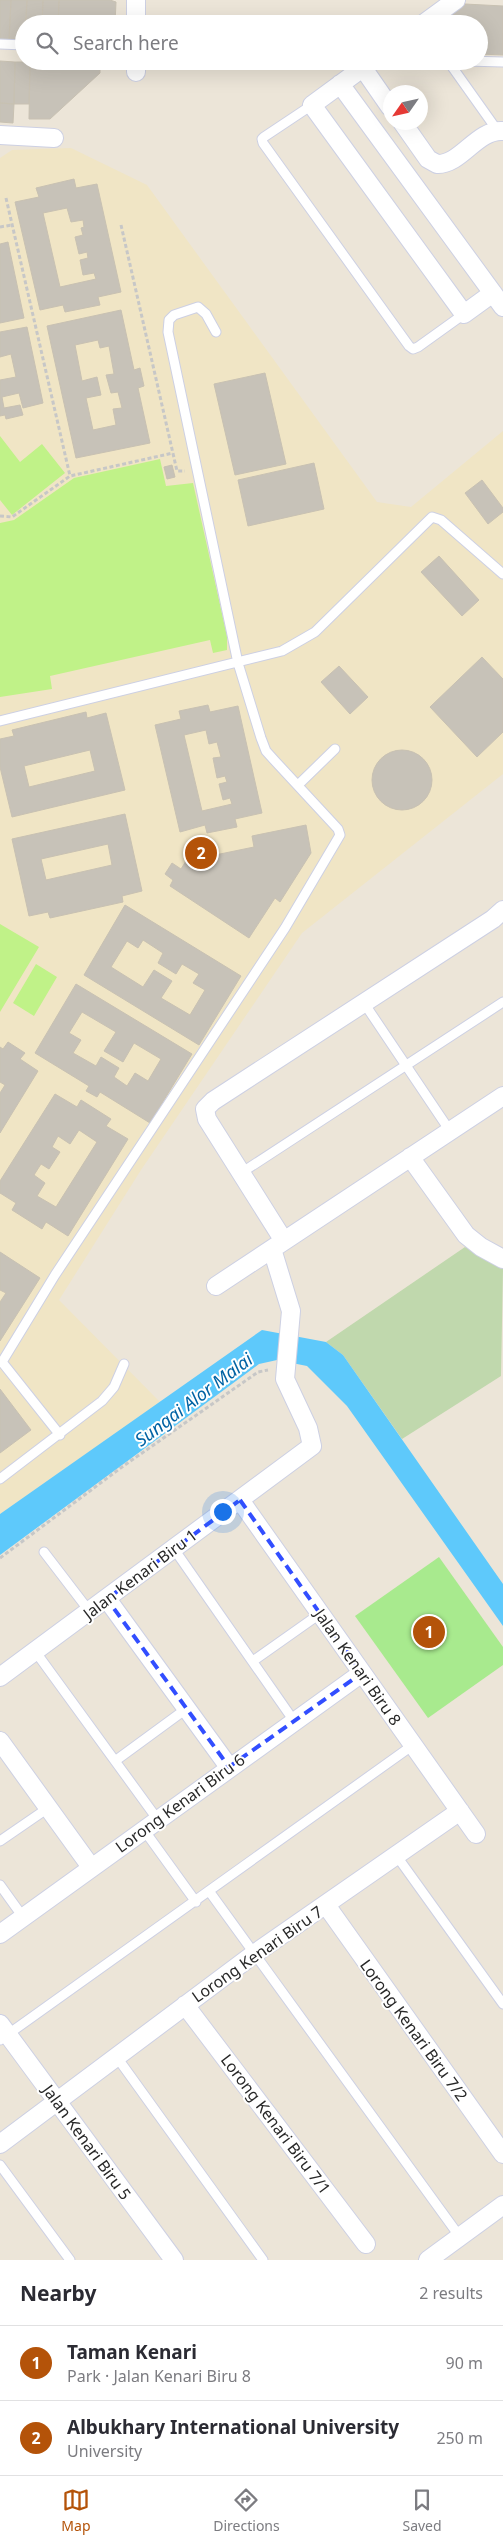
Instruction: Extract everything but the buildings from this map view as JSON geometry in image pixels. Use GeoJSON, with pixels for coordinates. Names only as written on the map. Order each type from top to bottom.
{"type":"FeatureCollection","features":[{"type":"Feature","properties":{"kind":"street"},"geometry":{"type":"LineString","coordinates":[[136,0],[136,15]]}},
{"type":"Feature","properties":{"kind":"street"},"geometry":{"type":"LineString","coordinates":[[435,15],[456,0]]}},
{"type":"Feature","properties":{"kind":"street"},"geometry":{"type":"LineString","coordinates":[[359,70],[312,105],[464,314],[492,293]]}},
{"type":"Feature","properties":{"kind":"street"},"geometry":{"type":"LineString","coordinates":[[370,70],[383,93]]}},
{"type":"Feature","properties":{"kind":"street"},"geometry":{"type":"LineString","coordinates":[[340,84],[503,308]]}},
{"type":"Feature","properties":{"kind":"street"},"geometry":{"type":"LineString","coordinates":[[408,130],[428,159],[437,164],[447,162],[488,133],[500,130]]}},
{"type":"Feature","properties":{"kind":"street"},"geometry":{"type":"LineString","coordinates":[[0,135],[54,138]]}},
{"type":"Feature","properties":{"kind":"street"},"geometry":{"type":"LineString","coordinates":[[285,1374],[291,1311],[278,1245],[241,1173],[207,1119],[205,1109],[212,1101],[493,919],[503,910]]}},
{"type":"Feature","properties":{"kind":"street"},"geometry":{"type":"LineString","coordinates":[[216,1286],[503,1096]]}},
{"type":"Feature","properties":{"kind":"street"},"geometry":{"type":"LineString","coordinates":[[410,1157],[466,1235],[481,1247],[503,1259]]}},
{"type":"Feature","properties":{"kind":"street","name":"Jalan Kenari Biru 1"},"geometry":{"type":"LineString","coordinates":[[0,1677],[309,1449],[312,1442],[308,1428],[285,1374]]}},
{"type":"Feature","properties":{"kind":"street","name":"Jalan Kenari Biru 8"},"geometry":{"type":"LineString","coordinates":[[240,1500],[476,1834]]}},
{"type":"Feature","properties":{"kind":"street"},"geometry":{"type":"LineString","coordinates":[[107,1599],[229,1767]]}},
{"type":"Feature","properties":{"kind":"street","name":"Lorong Kenari Biru 6"},"geometry":{"type":"LineString","coordinates":[[0,1934],[294,1720],[362,1673]]}},
{"type":"Feature","properties":{"kind":"street"},"geometry":{"type":"LineString","coordinates":[[0,1741],[91,1867]]}},
{"type":"Feature","properties":{"kind":"street","name":"Lorong Kenari Biru 7"},"geometry":{"type":"LineString","coordinates":[[0,2144],[254,1954],[326,1906],[460,1811]]}},
{"type":"Feature","properties":{"kind":"street","name":"Lorong Kenari Biru 7/2"},"geometry":{"type":"LineString","coordinates":[[326,1906],[503,2154]]}},
{"type":"Feature","properties":{"kind":"street","name":"Lorong Kenari Biru 7/1"},"geometry":{"type":"LineString","coordinates":[[185,2004],[366,2244]]}},
{"type":"Feature","properties":{"kind":"street","name":"Jalan Kenari Biru 5"},"geometry":{"type":"LineString","coordinates":[[3,2033],[57,2101],[174,2260]]}},
{"type":"Feature","properties":{"kind":"street"},"geometry":{"type":"LineString","coordinates":[[439,2257],[460,2236],[503,2205]]}},
{"type":"Feature","properties":{"kind":"lane"},"geometry":{"type":"LineString","coordinates":[[0,44],[15,45]]}},
{"type":"Feature","properties":{"kind":"lane"},"geometry":{"type":"LineString","coordinates":[[488,62],[503,62]]}},
{"type":"Feature","properties":{"kind":"lane"},"geometry":{"type":"LineString","coordinates":[[455,70],[500,130]]}},
{"type":"Feature","properties":{"kind":"lane"},"geometry":{"type":"LineString","coordinates":[[312,105],[264,136],[262,139],[263,143],[404,338],[413,349],[418,347],[464,314]]}},
{"type":"Feature","properties":{"kind":"lane"},"geometry":{"type":"LineString","coordinates":[[60,1435],[2,1362],[55,1275],[285,928],[340,835],[338,829],[266,750],[238,663],[168,332],[169,320],[174,316],[198,308],[206,314],[216,332]]}},
{"type":"Feature","properties":{"kind":"lane"},"geometry":{"type":"LineString","coordinates":[[0,721],[282,652],[315,632],[427,520],[432,518],[441,520],[503,574]]}},
{"type":"Feature","properties":{"kind":"lane"},"geometry":{"type":"LineString","coordinates":[[298,786],[336,749]]}},
{"type":"Feature","properties":{"kind":"lane"},"geometry":{"type":"LineString","coordinates":[[241,1173],[503,1002]]}},
{"type":"Feature","properties":{"kind":"lane"},"geometry":{"type":"LineString","coordinates":[[364,1003],[450,1131]]}},
{"type":"Feature","properties":{"kind":"lane"},"geometry":{"type":"LineString","coordinates":[[0,1480],[60,1435],[108,1394],[124,1364]]}},
{"type":"Feature","properties":{"kind":"lane"},"geometry":{"type":"LineString","coordinates":[[174,1549],[294,1720]]}},
{"type":"Feature","properties":{"kind":"lane"},"geometry":{"type":"LineString","coordinates":[[44,1552],[90,1612]]}},
{"type":"Feature","properties":{"kind":"lane"},"geometry":{"type":"LineString","coordinates":[[253,1661],[321,1613]]}},
{"type":"Feature","properties":{"kind":"lane"},"geometry":{"type":"LineString","coordinates":[[35,1652],[158,1820]]}},
{"type":"Feature","properties":{"kind":"lane"},"geometry":{"type":"LineString","coordinates":[[115,1761],[186,1709]]}},
{"type":"Feature","properties":{"kind":"lane"},"geometry":{"type":"LineString","coordinates":[[3,2033],[196,1902],[413,1745]]}},
{"type":"Feature","properties":{"kind":"lane"},"geometry":{"type":"LineString","coordinates":[[0,1841],[48,1808]]}},
{"type":"Feature","properties":{"kind":"lane"},"geometry":{"type":"LineString","coordinates":[[144,1830],[196,1902]]}},
{"type":"Feature","properties":{"kind":"lane"},"geometry":{"type":"LineString","coordinates":[[396,1855],[503,2004]]}},
{"type":"Feature","properties":{"kind":"lane"},"geometry":{"type":"LineString","coordinates":[[0,1885],[23,1917]]}},
{"type":"Feature","properties":{"kind":"lane"},"geometry":{"type":"LineString","coordinates":[[209,1891],[460,2236]]}},
{"type":"Feature","properties":{"kind":"lane"},"geometry":{"type":"LineString","coordinates":[[116,2056],[263,2260]]}},
{"type":"Feature","properties":{"kind":"lane"},"geometry":{"type":"LineString","coordinates":[[0,2165],[70,2260]]}},
{"type":"Feature","properties":{"kind":"path"},"geometry":{"type":"LineString","coordinates":[[6,198],[70,476]]}},
{"type":"Feature","properties":{"kind":"path"},"geometry":{"type":"LineString","coordinates":[[0,227],[12,225]]}},
{"type":"Feature","properties":{"kind":"path"},"geometry":{"type":"LineString","coordinates":[[121,225],[177,471],[199,472]]}},
{"type":"Feature","properties":{"kind":"path"},"geometry":{"type":"LineString","coordinates":[[0,516],[12,517],[70,476],[173,453]]}},
{"type":"Feature","properties":{"kind":"path"},"geometry":{"type":"LineString","coordinates":[[0,1558],[122,1467],[258,1372],[278,1371],[285,1374]]}},
{"type":"Feature","properties":{"kind":"highlighted area"},"geometry":{"type":"Polygon","coordinates":[[[240,1500],[362,1673],[229,1767],[107,1599],[240,1500]]]}},
{"type":"Feature","properties":{"kind":"shaded area"},"geometry":{"type":"Polygon","coordinates":[[[71,148],[147,185],[377,502],[411,507],[503,431],[503,774],[302,933],[141,1170],[59,1300],[160,1402],[0,1514],[0,158],[12,150],[71,148]]]}},
{"type":"Feature","properties":{"kind":"green space"},"geometry":{"type":"Polygon","coordinates":[[[0,436],[20,462],[42,444],[65,473],[12,515],[0,500],[0,436]]]}},
{"type":"Feature","properties":{"kind":"green space"},"geometry":{"type":"Polygon","coordinates":[[[160,459],[166,486],[193,483],[227,636],[227,650],[213,653],[210,640],[50,676],[52,689],[0,697],[0,523],[14,520],[74,478],[160,459]]]}},
{"type":"Feature","properties":{"kind":"green space"},"geometry":{"type":"Polygon","coordinates":[[[0,924],[39,947],[0,1012],[0,924]]]}},
{"type":"Feature","properties":{"kind":"green space"},"geometry":{"type":"Polygon","coordinates":[[[36,964],[57,977],[34,1016],[13,1003],[36,964]]]}},
{"type":"Feature","properties":{"kind":"green space"},"geometry":{"type":"Polygon","coordinates":[[[465,1247],[503,1269],[501,1376],[402,1439],[343,1355],[326,1342],[465,1247]]]}},
{"type":"Feature","properties":{"kind":"green space"},"geometry":{"type":"Polygon","coordinates":[[[439,1557],[503,1647],[503,1665],[428,1718],[355,1616],[439,1557]]]}},
{"type":"Feature","properties":{"kind":"water","name":"Sungai Alor Malai"},"geometry":{"type":"Polygon","coordinates":[[[262,1330],[326,1342],[343,1355],[503,1584],[503,1626],[347,1406],[307,1366],[277,1360],[259,1364],[0,1555],[0,1514],[262,1330]]]}},
{"type":"Feature","properties":{"kind":"place","name":"Albukhary International University"},"geometry":{"type":"Point","coordinates":[201,853]}},
{"type":"Feature","properties":{"kind":"place","name":"Taman Kenari"},"geometry":{"type":"Point","coordinates":[429,1632]}}]}
